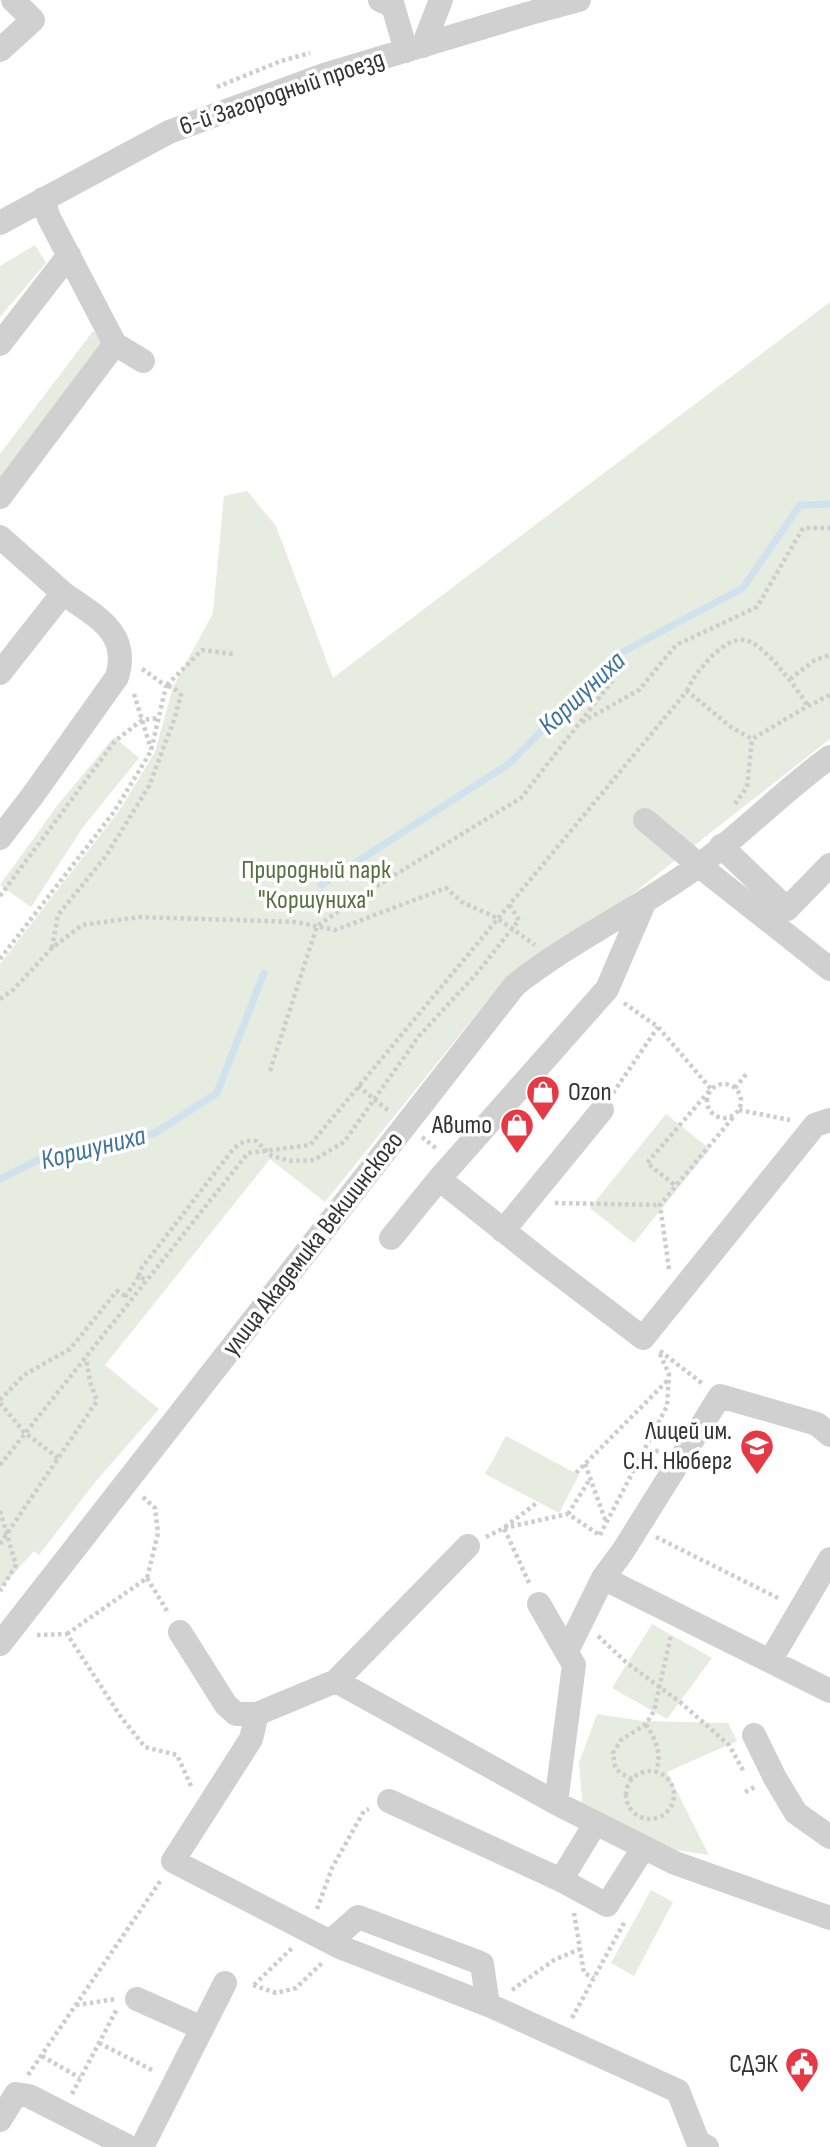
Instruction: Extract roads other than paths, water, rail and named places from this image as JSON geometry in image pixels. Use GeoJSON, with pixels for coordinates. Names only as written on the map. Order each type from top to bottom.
{"type":"FeatureCollection","features":[{"type":"Feature","properties":{"kind":"street"},"geometry":{"type":"LineString","coordinates":[[0,50],[33,20],[13,0]]}},
{"type":"Feature","properties":{"kind":"street"},"geometry":{"type":"LineString","coordinates":[[380,0],[393,6],[414,49]]}},
{"type":"Feature","properties":{"kind":"street"},"geometry":{"type":"LineString","coordinates":[[414,49],[441,0]]}},
{"type":"Feature","properties":{"kind":"street","name":"6-й Загородный проезд"},"geometry":{"type":"LineString","coordinates":[[0,223],[169,132],[324,75],[414,49],[517,7],[579,0]]}},
{"type":"Feature","properties":{"kind":"street"},"geometry":{"type":"LineString","coordinates":[[43,199],[49,218],[115,344],[143,362]]}},
{"type":"Feature","properties":{"kind":"street"},"geometry":{"type":"LineString","coordinates":[[0,344],[68,255]]}},
{"type":"Feature","properties":{"kind":"street"},"geometry":{"type":"LineString","coordinates":[[0,497],[115,344]]}},
{"type":"Feature","properties":{"kind":"street"},"geometry":{"type":"LineString","coordinates":[[0,537],[62,593],[111,629],[118,640],[121,653],[117,677],[0,838]]}},
{"type":"Feature","properties":{"kind":"street"},"geometry":{"type":"LineString","coordinates":[[0,673],[62,593]]}},
{"type":"Feature","properties":{"kind":"street","name":"улица Академика Векшинского"},"geometry":{"type":"LineString","coordinates":[[0,1644],[515,985],[586,935],[645,901],[699,865],[827,765]]}},
{"type":"Feature","properties":{"kind":"street"},"geometry":{"type":"LineString","coordinates":[[645,820],[830,969]]}},
{"type":"Feature","properties":{"kind":"street"},"geometry":{"type":"LineString","coordinates":[[721,846],[787,909],[830,865]]}},
{"type":"Feature","properties":{"kind":"street"},"geometry":{"type":"LineString","coordinates":[[391,1238],[607,989],[645,901]]}},
{"type":"Feature","properties":{"kind":"street"},"geometry":{"type":"LineString","coordinates":[[503,1231],[601,1110]]}},
{"type":"Feature","properties":{"kind":"street"},"geometry":{"type":"LineString","coordinates":[[439,1180],[643,1338],[822,1123]]}},
{"type":"Feature","properties":{"kind":"street"},"geometry":{"type":"LineString","coordinates":[[567,1651],[603,1578],[624,1550],[720,1396],[817,1424],[830,1435]]}},
{"type":"Feature","properties":{"kind":"street"},"geometry":{"type":"LineString","coordinates":[[180,1632],[226,1705],[236,1714],[257,1714],[336,1681],[468,1546]]}},
{"type":"Feature","properties":{"kind":"street"},"geometry":{"type":"LineString","coordinates":[[771,1661],[830,1559]]}},
{"type":"Feature","properties":{"kind":"street"},"geometry":{"type":"LineString","coordinates":[[603,1578],[830,1691]]}},
{"type":"Feature","properties":{"kind":"street"},"geometry":{"type":"LineString","coordinates":[[540,1604],[574,1665],[556,1804]]}},
{"type":"Feature","properties":{"kind":"street"},"geometry":{"type":"LineString","coordinates":[[336,1681],[556,1804],[675,1863],[830,1918]]}},
{"type":"Feature","properties":{"kind":"street"},"geometry":{"type":"LineString","coordinates":[[257,1714],[251,1739],[173,1861],[326,1940],[489,2005],[678,2091],[698,2143],[707,2147]]}},
{"type":"Feature","properties":{"kind":"street"},"geometry":{"type":"LineString","coordinates":[[754,1735],[796,1813],[830,1837]]}},
{"type":"Feature","properties":{"kind":"street"},"geometry":{"type":"LineString","coordinates":[[389,1801],[607,1905],[644,1847]]}},
{"type":"Feature","properties":{"kind":"street"},"geometry":{"type":"LineString","coordinates":[[565,1883],[597,1824]]}},
{"type":"Feature","properties":{"kind":"street"},"geometry":{"type":"LineString","coordinates":[[326,1940],[358,1917],[478,1962],[482,1964],[489,2005]]}},
{"type":"Feature","properties":{"kind":"street"},"geometry":{"type":"LineString","coordinates":[[142,2147],[225,1983]]}},
{"type":"Feature","properties":{"kind":"street"},"geometry":{"type":"LineString","coordinates":[[138,1999],[202,2028]]}},
{"type":"Feature","properties":{"kind":"street"},"geometry":{"type":"LineString","coordinates":[[0,2120],[12,2090],[129,2147]]}},
{"type":"Feature","properties":{"kind":"waterway","name":"Коршуниха"},"geometry":{"type":"LineString","coordinates":[[321,885],[510,763],[613,657],[743,588],[800,505],[830,504]]}},
{"type":"Feature","properties":{"kind":"waterway","name":"Коршуниха"},"geometry":{"type":"LineString","coordinates":[[0,1179],[52,1153],[155,1133],[217,1093],[264,973]]}},
{"type":"Feature","properties":{"kind":"place","name":"Ozon"},"geometry":{"type":"Point","coordinates":[543,1122]}},
{"type":"Feature","properties":{"kind":"place","name":"Авито"},"geometry":{"type":"Point","coordinates":[517,1155]}},
{"type":"Feature","properties":{"kind":"place","name":"Лицей им. С.Н. Нюберг"},"geometry":{"type":"Point","coordinates":[757,1476]}},
{"type":"Feature","properties":{"kind":"place","name":"СДЭК"},"geometry":{"type":"Point","coordinates":[802,2094]}},
{"type":"Feature","properties":{"kind":"park label","name":"Природный парк \"Коршуниха\""},"geometry":{"type":"Point","coordinates":[316,885]}}]}
